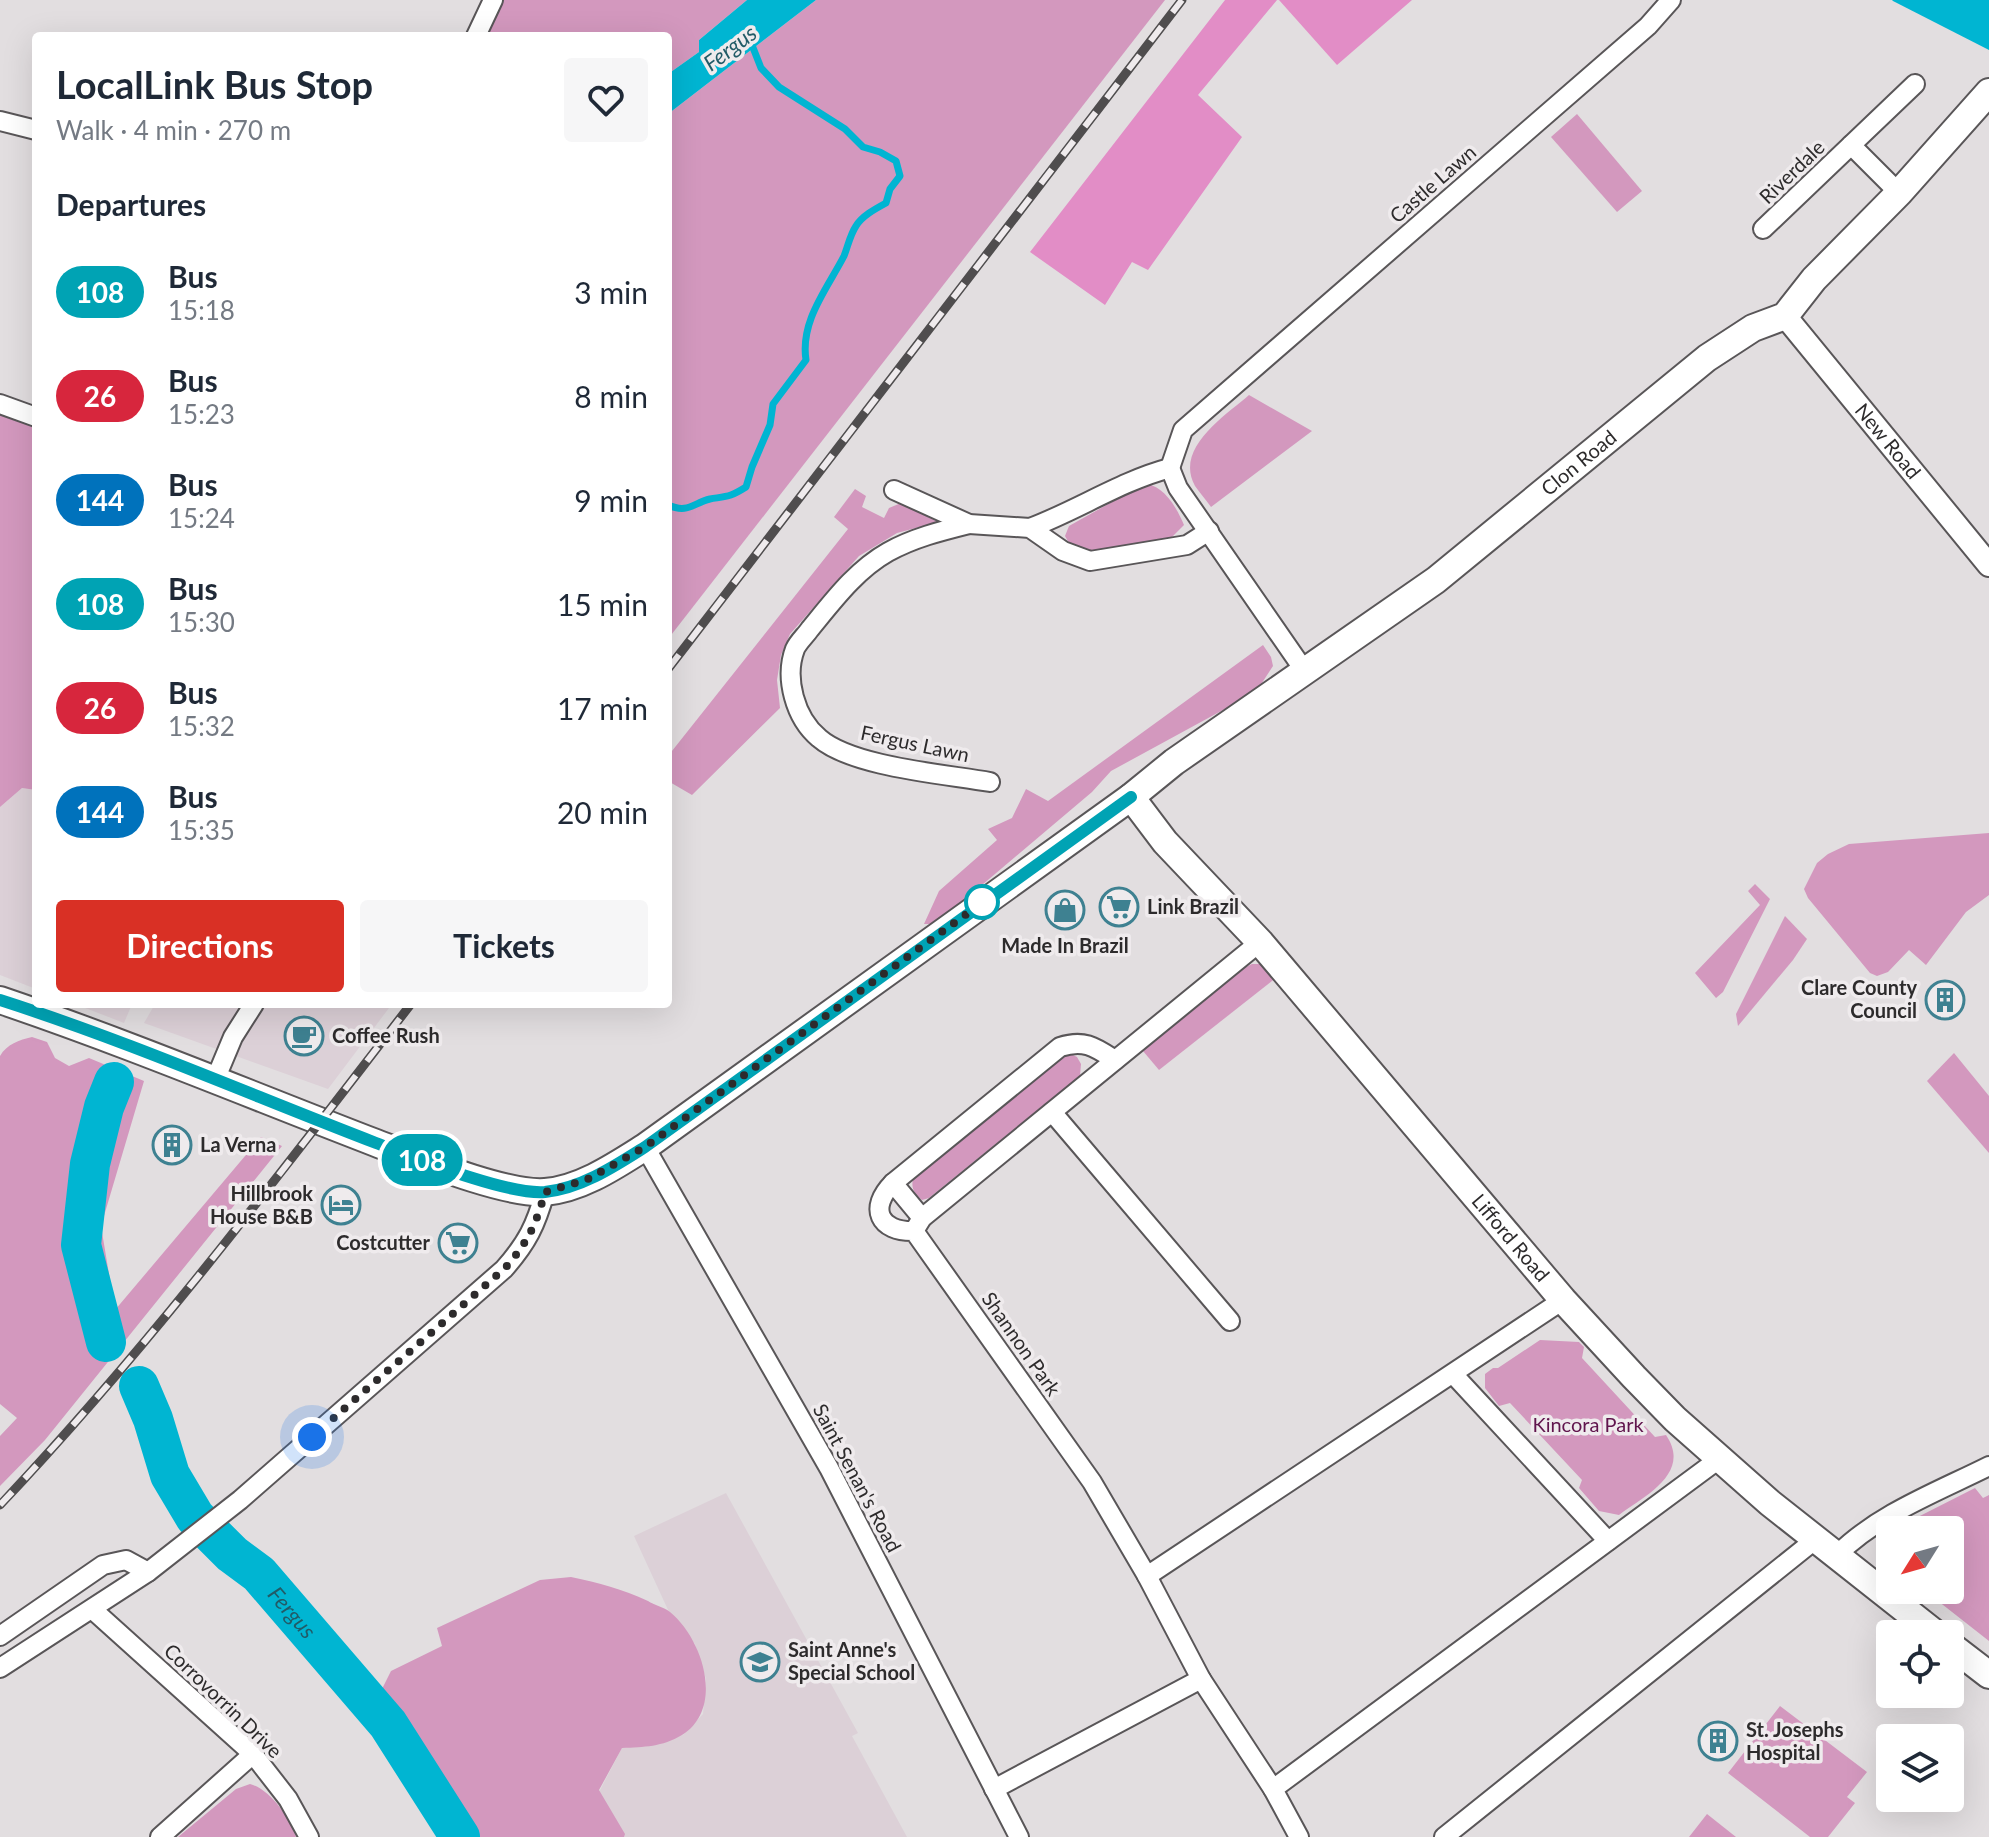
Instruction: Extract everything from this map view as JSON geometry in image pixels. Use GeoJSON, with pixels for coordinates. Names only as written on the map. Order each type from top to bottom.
{"type":"FeatureCollection","features":[{"type":"Feature","properties":{"kind":"main road","name":"Clon Road"},"geometry":{"type":"LineString","coordinates":[[545,1192],[586,1180],[645,1147],[1131,797],[1174,762],[1306,673],[1447,571],[1707,358],[1753,328],[1785,316],[1814,279],[1899,193],[1989,92]]}},
{"type":"Feature","properties":{"kind":"main road","name":"Lifford Road"},"geometry":{"type":"LineString","coordinates":[[1131,797],[1165,842],[1260,942],[1563,1300],[1675,1419],[1719,1459],[1918,1620]]}},
{"type":"Feature","properties":{"kind":"main road"},"geometry":{"type":"LineString","coordinates":[[0,1001],[85,1029],[436,1165],[517,1189],[545,1192]]}},
{"type":"Feature","properties":{"kind":"main road"},"geometry":{"type":"LineString","coordinates":[[1964,1656],[1989,1675]]}},
{"type":"Feature","properties":{"kind":"street"},"geometry":{"type":"LineString","coordinates":[[478,32],[493,0]]}},
{"type":"Feature","properties":{"kind":"street","name":"Castle Lawn"},"geometry":{"type":"LineString","coordinates":[[1170,468],[1183,430],[1648,26],[1671,0]]}},
{"type":"Feature","properties":{"kind":"street","name":"Riverdale"},"geometry":{"type":"LineString","coordinates":[[1763,229],[1915,84]]}},
{"type":"Feature","properties":{"kind":"street"},"geometry":{"type":"LineString","coordinates":[[0,121],[32,129]]}},
{"type":"Feature","properties":{"kind":"street","name":"Riverdale"},"geometry":{"type":"LineString","coordinates":[[1851,145],[1899,193]]}},
{"type":"Feature","properties":{"kind":"street","name":"New Road"},"geometry":{"type":"LineString","coordinates":[[1785,316],[1989,565]]}},
{"type":"Feature","properties":{"kind":"street"},"geometry":{"type":"LineString","coordinates":[[0,404],[32,416]]}},
{"type":"Feature","properties":{"kind":"street"},"geometry":{"type":"LineString","coordinates":[[1170,468],[1178,488],[1306,673]]}},
{"type":"Feature","properties":{"kind":"street","name":"Fergus Lawn"},"geometry":{"type":"LineString","coordinates":[[990,782],[859,759],[821,741],[806,725],[796,703],[791,677],[796,647],[856,575],[887,552],[925,535],[969,524],[1030,528],[1066,515],[1145,475],[1170,468]]}},
{"type":"Feature","properties":{"kind":"street","name":"Fergus Lawn"},"geometry":{"type":"LineString","coordinates":[[894,490],[969,524]]}},
{"type":"Feature","properties":{"kind":"street"},"geometry":{"type":"LineString","coordinates":[[1030,528],[1063,551],[1090,561],[1187,545],[1209,531]]}},
{"type":"Feature","properties":{"kind":"street"},"geometry":{"type":"LineString","coordinates":[[1115,1060],[1089,1043],[1073,1042],[1060,1047],[893,1183],[878,1204],[879,1214],[889,1227],[901,1232],[918,1225],[1260,942]]}},
{"type":"Feature","properties":{"kind":"street"},"geometry":{"type":"LineString","coordinates":[[215,1080],[233,1037],[251,1008]]}},
{"type":"Feature","properties":{"kind":"street"},"geometry":{"type":"LineString","coordinates":[[1052,1112],[1230,1321]]}},
{"type":"Feature","properties":{"kind":"street","name":"Saint Senan's Road"},"geometry":{"type":"LineString","coordinates":[[645,1147],[829,1468],[1019,1837]]}},
{"type":"Feature","properties":{"kind":"street","name":"Shannon Park"},"geometry":{"type":"LineString","coordinates":[[893,1183],[918,1225],[1092,1482],[1147,1576]]}},
{"type":"Feature","properties":{"kind":"street"},"geometry":{"type":"LineString","coordinates":[[0,1668],[148,1572],[224,1514],[504,1269],[521,1251],[535,1226],[545,1192]]}},
{"type":"Feature","properties":{"kind":"street"},"geometry":{"type":"LineString","coordinates":[[1299,1837],[1273,1789],[1201,1679],[1147,1576],[1563,1300]]}},
{"type":"Feature","properties":{"kind":"street"},"geometry":{"type":"LineString","coordinates":[[1453,1374],[1608,1541]]}},
{"type":"Feature","properties":{"kind":"street"},"geometry":{"type":"LineString","coordinates":[[1273,1789],[1719,1459]]}},
{"type":"Feature","properties":{"kind":"street"},"geometry":{"type":"LineString","coordinates":[[1837,1555],[1853,1539],[1892,1514],[1989,1466]]}},
{"type":"Feature","properties":{"kind":"street"},"geometry":{"type":"LineString","coordinates":[[1444,1837],[1816,1539]]}},
{"type":"Feature","properties":{"kind":"street"},"geometry":{"type":"LineString","coordinates":[[0,1636],[103,1565],[126,1560],[148,1572]]}},
{"type":"Feature","properties":{"kind":"street","name":"Corrovorrin Drive"},"geometry":{"type":"LineString","coordinates":[[92,1609],[253,1754],[288,1799],[309,1837]]}},
{"type":"Feature","properties":{"kind":"street"},"geometry":{"type":"LineString","coordinates":[[994,1789],[1201,1679]]}},
{"type":"Feature","properties":{"kind":"street"},"geometry":{"type":"LineString","coordinates":[[160,1837],[253,1754]]}},
{"type":"Feature","properties":{"kind":"shaded area"},"geometry":{"type":"Polygon","coordinates":[[[1225,0],[1277,0],[1198,95],[1242,137],[1148,270],[1132,262],[1105,305],[1030,252],[1225,0]]]}},
{"type":"Feature","properties":{"kind":"shaded area"},"geometry":{"type":"Polygon","coordinates":[[[1279,0],[1412,0],[1337,65],[1279,0]]]}},
{"type":"Feature","properties":{"kind":"shaded area"},"geometry":{"type":"Polygon","coordinates":[[[22,788],[32,789],[32,987],[0,975],[0,807],[22,788]]]}},
{"type":"Feature","properties":{"kind":"shaded area"},"geometry":{"type":"Polygon","coordinates":[[[85,1008],[130,1008],[124,1023],[85,1008]]]}},
{"type":"Feature","properties":{"kind":"shaded area"},"geometry":{"type":"Polygon","coordinates":[[[153,1008],[389,1008],[328,1089],[144,1023],[153,1008]]]}},
{"type":"Feature","properties":{"kind":"shaded area","name":"Saint Anne's Special School"},"geometry":{"type":"Polygon","coordinates":[[[726,1493],[858,1733],[852,1736],[907,1837],[623,1837],[599,1792],[622,1748],[683,1735],[703,1714],[706,1679],[695,1644],[669,1612],[634,1536],[726,1493]]]}},
{"type":"Feature","properties":{"kind":"green space"},"geometry":{"type":"Polygon","coordinates":[[[504,0],[747,0],[699,40],[699,52],[672,71],[672,32],[487,32],[504,0]]]}},
{"type":"Feature","properties":{"kind":"green space"},"geometry":{"type":"Polygon","coordinates":[[[816,0],[1165,0],[672,634],[672,111],[816,0]]]}},
{"type":"Feature","properties":{"kind":"green space"},"geometry":{"type":"Polygon","coordinates":[[[1577,114],[1642,191],[1617,212],[1551,137],[1577,114]]]}},
{"type":"Feature","properties":{"kind":"green space"},"geometry":{"type":"Polygon","coordinates":[[[1249,395],[1312,431],[1211,507],[1195,486],[1190,472],[1191,459],[1205,434],[1249,395]]]}},
{"type":"Feature","properties":{"kind":"green space"},"geometry":{"type":"Polygon","coordinates":[[[0,415],[32,427],[32,789],[22,788],[0,807],[0,415]]]}},
{"type":"Feature","properties":{"kind":"green space"},"geometry":{"type":"Polygon","coordinates":[[[1144,484],[1163,492],[1181,518],[1184,525],[1169,540],[1097,553],[1069,543],[1065,536],[1069,526],[1144,484]]]}},
{"type":"Feature","properties":{"kind":"green space"},"geometry":{"type":"Polygon","coordinates":[[[855,489],[866,496],[862,507],[884,518],[889,508],[901,503],[938,522],[897,533],[859,556],[790,634],[781,655],[777,680],[780,708],[692,795],[672,783],[672,751],[848,529],[834,517],[855,489]]]}},
{"type":"Feature","properties":{"kind":"green space"},"geometry":{"type":"Polygon","coordinates":[[[1263,645],[1273,666],[1256,692],[1111,771],[1092,792],[936,924],[924,924],[939,891],[997,840],[988,829],[1012,818],[1026,789],[1048,801],[1263,645]]]}},
{"type":"Feature","properties":{"kind":"green space"},"geometry":{"type":"Polygon","coordinates":[[[1989,833],[1989,895],[1966,912],[1926,965],[1909,950],[1888,972],[1877,976],[1870,973],[1808,898],[1804,889],[1817,863],[1849,844],[1989,833]]]}},
{"type":"Feature","properties":{"kind":"green space"},"geometry":{"type":"Polygon","coordinates":[[[1755,884],[1770,899],[1723,992],[1716,998],[1695,973],[1760,905],[1748,891],[1755,884]]]}},
{"type":"Feature","properties":{"kind":"green space"},"geometry":{"type":"Polygon","coordinates":[[[1785,916],[1807,939],[1738,1026],[1736,1014],[1785,916]]]}},
{"type":"Feature","properties":{"kind":"green space"},"geometry":{"type":"Polygon","coordinates":[[[1252,964],[1264,964],[1277,977],[1159,1070],[1143,1051],[1238,971],[1252,964]]]}},
{"type":"Feature","properties":{"kind":"green space"},"geometry":{"type":"Polygon","coordinates":[[[32,1037],[47,1042],[55,1058],[69,1066],[89,1058],[144,1081],[101,1226],[115,1310],[261,1137],[282,1146],[45,1440],[0,1486],[0,1436],[17,1418],[0,1404],[0,1056],[14,1043],[32,1037]]]}},
{"type":"Feature","properties":{"kind":"green space"},"geometry":{"type":"Polygon","coordinates":[[[1069,1053],[1077,1057],[1081,1064],[1080,1076],[929,1198],[922,1200],[917,1195],[913,1179],[1069,1053]]]}},
{"type":"Feature","properties":{"kind":"green space"},"geometry":{"type":"Polygon","coordinates":[[[1954,1053],[1989,1096],[1989,1153],[1927,1081],[1954,1053]]]}},
{"type":"Feature","properties":{"kind":"green space","name":"Kincora Park"},"geometry":{"type":"Polygon","coordinates":[[[1540,1340],[1579,1342],[1584,1347],[1582,1358],[1655,1437],[1666,1435],[1673,1449],[1673,1461],[1662,1482],[1619,1515],[1599,1511],[1579,1488],[1582,1480],[1510,1403],[1499,1406],[1485,1388],[1485,1374],[1540,1340]]]}},
{"type":"Feature","properties":{"kind":"green space"},"geometry":{"type":"Polygon","coordinates":[[[1975,1488],[1983,1498],[1989,1495],[1989,1641],[1942,1604],[1964,1604],[1964,1516],[1920,1516],[1975,1488]]]}},
{"type":"Feature","properties":{"kind":"green space"},"geometry":{"type":"Polygon","coordinates":[[[571,1577],[620,1590],[670,1612],[682,1624],[700,1656],[706,1691],[703,1708],[695,1723],[675,1739],[653,1746],[622,1748],[599,1790],[624,1837],[445,1837],[369,1715],[391,1671],[442,1646],[437,1628],[540,1580],[571,1577]]]}},
{"type":"Feature","properties":{"kind":"green space"},"geometry":{"type":"Polygon","coordinates":[[[1780,1706],[1867,1772],[1847,1797],[1855,1803],[1828,1837],[1810,1837],[1728,1773],[1780,1706]]]}},
{"type":"Feature","properties":{"kind":"green space"},"geometry":{"type":"Polygon","coordinates":[[[250,1784],[278,1805],[296,1837],[178,1837],[236,1789],[250,1784]]]}},
{"type":"Feature","properties":{"kind":"green space"},"geometry":{"type":"Polygon","coordinates":[[[1707,1814],[1736,1837],[1689,1837],[1707,1814]]]}},
{"type":"Feature","properties":{"kind":"water"},"geometry":{"type":"Polygon","coordinates":[[[747,0],[816,0],[672,111],[672,71],[699,52],[699,40],[747,0]]]}},
{"type":"Feature","properties":{"kind":"water"},"geometry":{"type":"Polygon","coordinates":[[[1989,0],[1989,50],[1893,1],[1989,0]]]}},
{"type":"Feature","properties":{"kind":"waterway"},"geometry":{"type":"LineString","coordinates":[[672,506],[686,508],[725,497],[746,487],[770,425],[773,404],[806,360],[805,346],[811,319],[844,256],[854,229],[865,216],[886,203],[890,189],[900,176],[896,161],[863,147],[845,129],[779,87],[761,68],[750,40]]}},
{"type":"Feature","properties":{"kind":"waterway","name":"Fergus"},"geometry":{"type":"LineString","coordinates":[[106,1342],[81,1245],[90,1164],[104,1107],[114,1082]]}},
{"type":"Feature","properties":{"kind":"waterway","name":"Fergus"},"geometry":{"type":"LineString","coordinates":[[139,1386],[170,1475],[195,1517],[232,1554],[259,1574],[388,1724],[460,1837]]}},
{"type":"Feature","properties":{"kind":"railway"},"geometry":{"type":"LineString","coordinates":[[672,664],[1182,0]]}},
{"type":"Feature","properties":{"kind":"railway"},"geometry":{"type":"LineString","coordinates":[[0,1505],[161,1322],[408,1008]]}},
{"type":"Feature","properties":{"kind":"bus line","name":"108"},"geometry":{"type":"LineString","coordinates":[[0,1000],[85,1029],[436,1165],[517,1189],[545,1192],[586,1180],[645,1147],[1131,797]]}},
{"type":"Feature","properties":{"kind":"place","name":"Link Brazil"},"geometry":{"type":"Point","coordinates":[1119,907]}},
{"type":"Feature","properties":{"kind":"place","name":"Made In Brazil"},"geometry":{"type":"Point","coordinates":[1065,910]}},
{"type":"Feature","properties":{"kind":"place","name":"Clare County Council"},"geometry":{"type":"Point","coordinates":[1945,1000]}},
{"type":"Feature","properties":{"kind":"place","name":"Coffee Rush"},"geometry":{"type":"Point","coordinates":[304,1036]}},
{"type":"Feature","properties":{"kind":"place","name":"La Verna"},"geometry":{"type":"Point","coordinates":[172,1145]}},
{"type":"Feature","properties":{"kind":"place","name":"Hillbrook House B&B"},"geometry":{"type":"Point","coordinates":[341,1205]}},
{"type":"Feature","properties":{"kind":"place","name":"Costcutter"},"geometry":{"type":"Point","coordinates":[458,1243]}},
{"type":"Feature","properties":{"kind":"place","name":"Saint Anne's Special School"},"geometry":{"type":"Point","coordinates":[760,1662]}},
{"type":"Feature","properties":{"kind":"place","name":"St. Josephs Hospital"},"geometry":{"type":"Point","coordinates":[1718,1741]}},
{"type":"Feature","properties":{"kind":"route"},"geometry":{"type":"LineString","coordinates":[[312,1437],[504,1269],[521,1251],[535,1226],[545,1192],[586,1180],[645,1147],[990,897],[982,902]]}}]}
